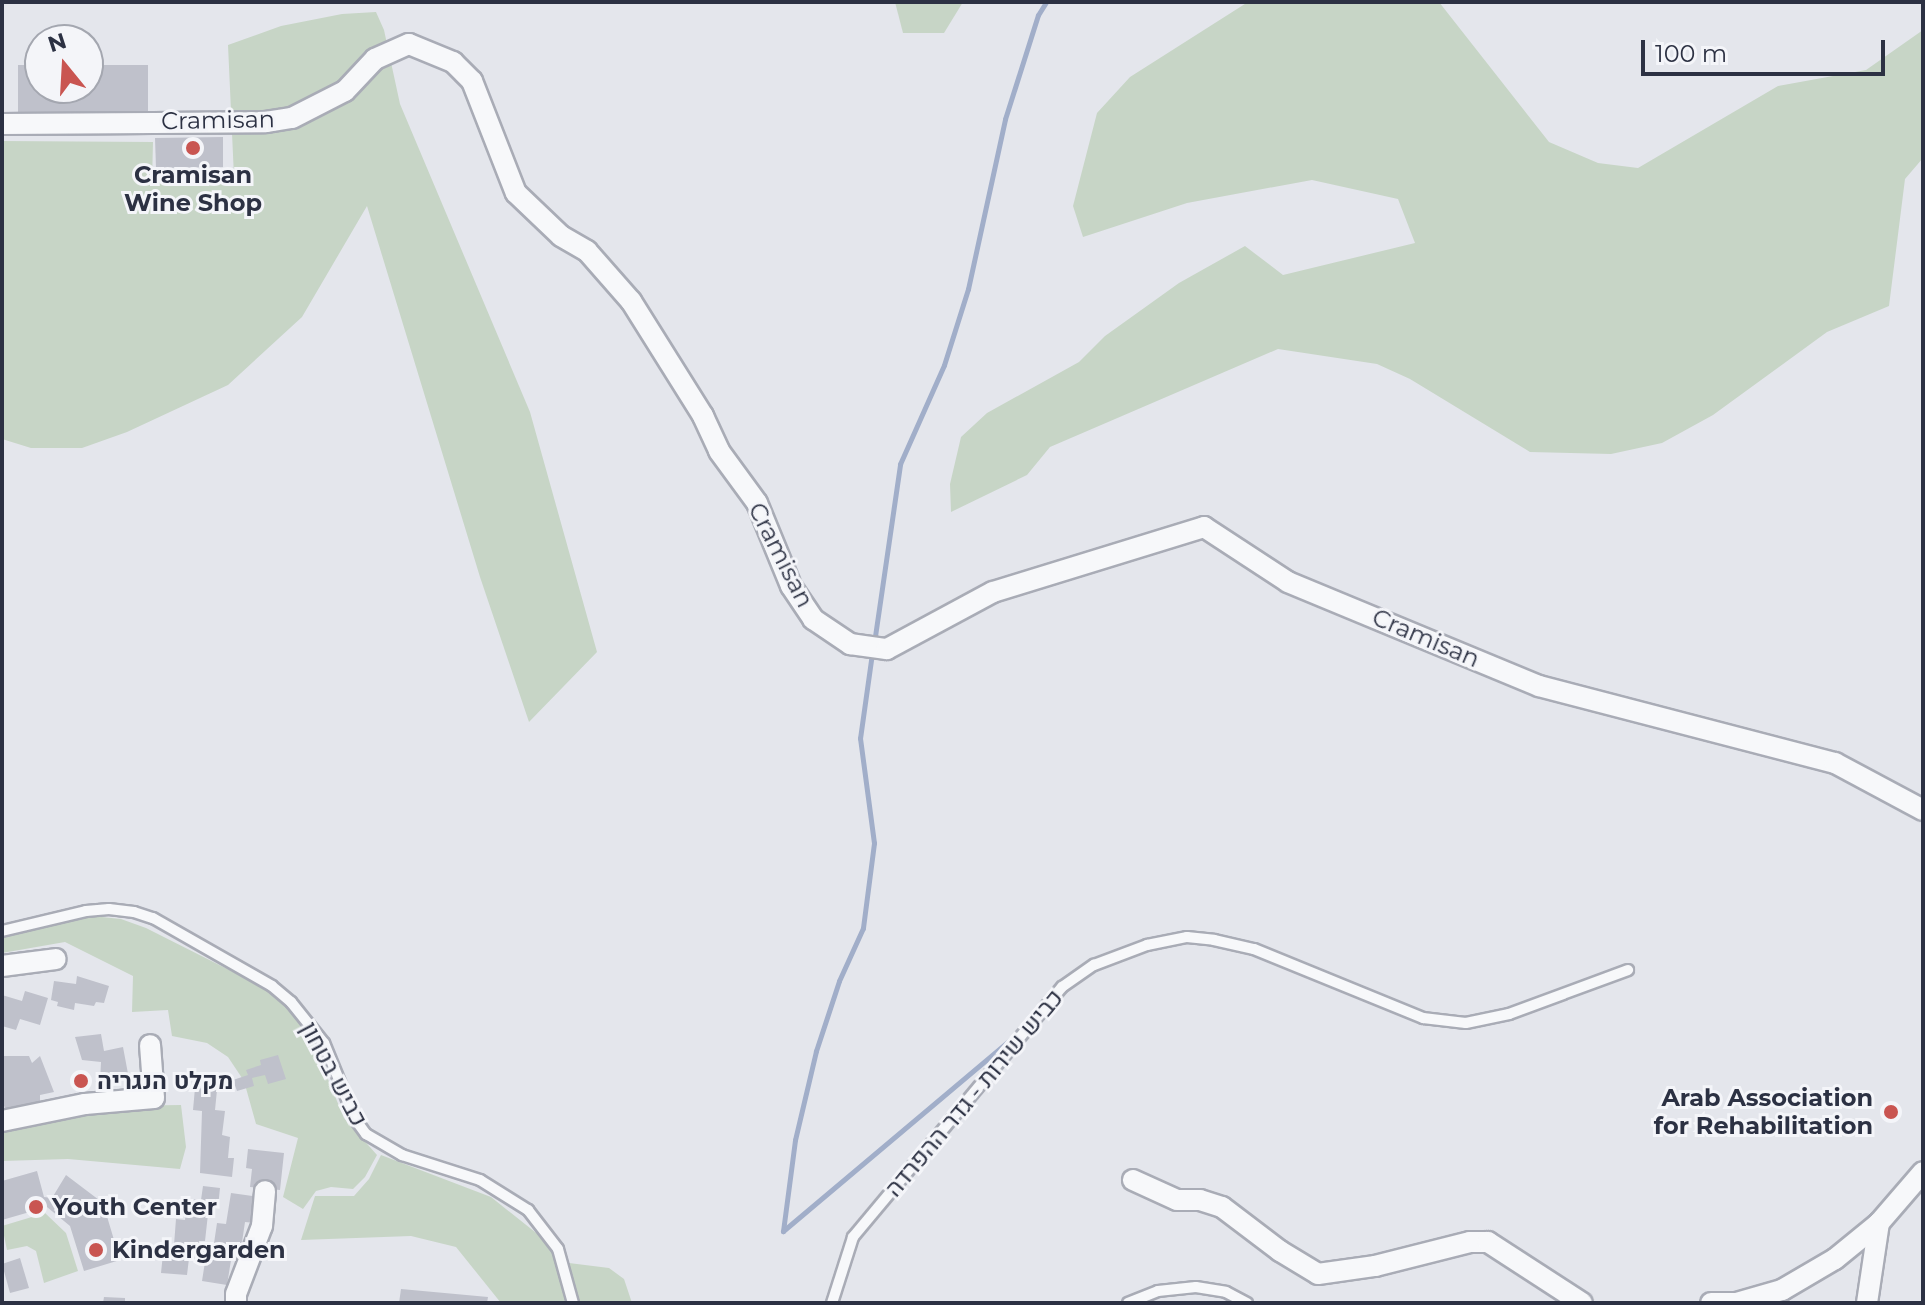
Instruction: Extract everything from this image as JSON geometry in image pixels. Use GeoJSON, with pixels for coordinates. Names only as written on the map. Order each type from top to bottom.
{"type":"FeatureCollection","features":[{"type":"Feature","properties":{"kind":"street","name":"Cramisan"},"geometry":{"type":"LineString","coordinates":[[2,124],[266,122],[292,118],[345,91],[375,59],[409,44],[453,62],[472,81],[516,193],[561,236],[587,251],[631,301],[703,416],[719,451],[757,503],[791,586],[813,619],[850,644],[887,649],[993,592],[1204,527],[1288,582],[1539,686],[1835,763],[1923,810]]}},
{"type":"Feature","properties":{"kind":"street"},"geometry":{"type":"LineString","coordinates":[[2,966],[56,959]]}},
{"type":"Feature","properties":{"kind":"street"},"geometry":{"type":"LineString","coordinates":[[2,1121],[85,1104],[154,1098],[150,1045]]}},
{"type":"Feature","properties":{"kind":"street"},"geometry":{"type":"LineString","coordinates":[[1711,1303],[1736,1303],[1782,1290],[1835,1259],[1879,1223],[1923,1172]]}},
{"type":"Feature","properties":{"kind":"street"},"geometry":{"type":"LineString","coordinates":[[1133,1180],[1177,1200],[1200,1200],[1222,1207],[1318,1274],[1375,1266],[1470,1242],[1488,1242],[1582,1303]]}},
{"type":"Feature","properties":{"kind":"street"},"geometry":{"type":"LineString","coordinates":[[236,1303],[236,1294],[262,1226],[265,1191]]}},
{"type":"Feature","properties":{"kind":"street"},"geometry":{"type":"LineString","coordinates":[[1867,1303],[1879,1223]]}},
{"type":"Feature","properties":{"kind":"lane","name":"כביש בטחון"},"geometry":{"type":"LineString","coordinates":[[2,931],[86,911],[109,909],[134,912],[153,918],[272,986],[291,1002],[324,1043],[355,1119],[366,1134],[402,1155],[480,1180],[528,1210],[558,1249],[573,1303]]}},
{"type":"Feature","properties":{"kind":"lane","name":"כביש שירות - גדר ההפרדה"},"geometry":{"type":"LineString","coordinates":[[832,1303],[853,1237],[879,1204],[1062,987],[1094,965],[1121,953],[1187,937],[1214,940],[1254,949],[1423,1018],[1466,1023],[1509,1014],[1628,970]]}},
{"type":"Feature","properties":{"kind":"lane"},"geometry":{"type":"LineString","coordinates":[[1128,1303],[1158,1291],[1196,1287],[1226,1292],[1247,1303]]}},
{"type":"Feature","properties":{"kind":"green space"},"geometry":{"type":"Polygon","coordinates":[[[895,2],[963,2],[944,33],[903,33],[895,2]]]}},
{"type":"Feature","properties":{"kind":"green space"},"geometry":{"type":"Polygon","coordinates":[[[1248,2],[1439,2],[1549,142],[1598,163],[1638,168],[1778,86],[1866,70],[1923,30],[1923,158],[1905,179],[1889,306],[1827,332],[1713,415],[1662,443],[1611,454],[1530,452],[1410,379],[1377,364],[1278,349],[1050,447],[1027,475],[951,512],[950,484],[961,437],[987,413],[1079,362],[1105,336],[1179,283],[1245,246],[1283,275],[1415,243],[1398,199],[1312,180],[1187,203],[1083,237],[1073,206],[1097,113],[1130,77],[1248,2]]]}},
{"type":"Feature","properties":{"kind":"green space"},"geometry":{"type":"Polygon","coordinates":[[[376,12],[384,30],[400,104],[530,412],[597,652],[529,722],[480,577],[367,206],[302,317],[228,385],[127,432],[82,448],[31,448],[2,439],[2,141],[153,142],[152,182],[234,177],[228,45],[281,26],[342,14],[376,12]]]}},
{"type":"Feature","properties":{"kind":"green space"},"geometry":{"type":"Polygon","coordinates":[[[92,916],[121,919],[146,928],[269,990],[293,1014],[313,1043],[344,1118],[377,1155],[365,1177],[353,1189],[331,1187],[316,1191],[303,1209],[283,1197],[298,1138],[256,1124],[244,1081],[228,1057],[207,1043],[172,1036],[168,1010],[132,1012],[133,976],[65,942],[2,953],[2,938],[92,916]]]}},
{"type":"Feature","properties":{"kind":"green space"},"geometry":{"type":"Polygon","coordinates":[[[181,1105],[186,1147],[180,1169],[68,1159],[2,1161],[2,1127],[105,1106],[181,1105]]]}},
{"type":"Feature","properties":{"kind":"green space"},"geometry":{"type":"Polygon","coordinates":[[[381,1155],[491,1197],[545,1240],[561,1262],[609,1268],[624,1279],[632,1303],[501,1303],[456,1247],[411,1236],[301,1240],[315,1196],[354,1196],[369,1179],[381,1155]]]}},
{"type":"Feature","properties":{"kind":"green space"},"geometry":{"type":"Polygon","coordinates":[[[45,1213],[66,1233],[78,1271],[44,1283],[36,1251],[27,1246],[7,1250],[2,1226],[45,1213]]]}},
{"type":"Feature","properties":{"kind":"building"},"geometry":{"type":"Polygon","coordinates":[[[18,65],[24,65],[24,104],[104,104],[104,65],[148,65],[148,111],[18,112],[18,65]]]}},
{"type":"Feature","properties":{"kind":"building"},"geometry":{"type":"Polygon","coordinates":[[[223,137],[223,167],[156,168],[155,138],[223,137]]]}},
{"type":"Feature","properties":{"kind":"building"},"geometry":{"type":"Polygon","coordinates":[[[77,976],[109,986],[104,1003],[96,1002],[94,1006],[75,1003],[74,1010],[57,1006],[58,1002],[51,1000],[54,981],[76,984],[77,976]]]}},
{"type":"Feature","properties":{"kind":"building"},"geometry":{"type":"Polygon","coordinates":[[[25,991],[48,998],[40,1025],[20,1019],[16,1030],[2,1026],[2,995],[22,1001],[25,991]]]}},
{"type":"Feature","properties":{"kind":"building"},"geometry":{"type":"Polygon","coordinates":[[[101,1034],[104,1051],[123,1047],[129,1079],[100,1082],[101,1062],[82,1060],[75,1037],[101,1034]]]}},
{"type":"Feature","properties":{"kind":"building"},"geometry":{"type":"Polygon","coordinates":[[[278,1055],[286,1079],[268,1084],[265,1075],[252,1078],[254,1086],[237,1091],[233,1080],[248,1075],[246,1070],[261,1065],[260,1060],[278,1055]]]}},
{"type":"Feature","properties":{"kind":"building"},"geometry":{"type":"Polygon","coordinates":[[[2,1056],[29,1056],[32,1063],[40,1056],[54,1092],[40,1095],[40,1103],[6,1112],[2,1099],[2,1056]]]}},
{"type":"Feature","properties":{"kind":"building","name":"מקלט הנגריה"},"geometry":{"type":"Polygon","coordinates":[[[86,1074],[88,1088],[76,1089],[74,1075],[86,1074]]]}},
{"type":"Feature","properties":{"kind":"building"},"geometry":{"type":"Polygon","coordinates":[[[195,1088],[217,1090],[215,1110],[225,1111],[222,1135],[230,1137],[228,1158],[234,1158],[232,1177],[200,1173],[202,1111],[193,1110],[195,1088]]]}},
{"type":"Feature","properties":{"kind":"building"},"geometry":{"type":"Polygon","coordinates":[[[248,1149],[284,1153],[280,1190],[250,1187],[252,1169],[246,1168],[248,1149]]]}},
{"type":"Feature","properties":{"kind":"building"},"geometry":{"type":"Polygon","coordinates":[[[37,1171],[44,1197],[52,1198],[66,1175],[103,1203],[120,1260],[84,1271],[70,1226],[47,1207],[2,1220],[2,1181],[37,1171]]]}},
{"type":"Feature","properties":{"kind":"building"},"geometry":{"type":"Polygon","coordinates":[[[203,1186],[220,1188],[218,1207],[209,1205],[205,1241],[199,1241],[198,1251],[190,1250],[187,1275],[161,1273],[164,1244],[174,1245],[176,1219],[185,1220],[187,1199],[201,1200],[203,1186]]]}},
{"type":"Feature","properties":{"kind":"building"},"geometry":{"type":"Polygon","coordinates":[[[231,1193],[259,1197],[255,1223],[245,1222],[241,1249],[233,1248],[227,1285],[202,1281],[207,1249],[213,1250],[217,1223],[226,1224],[231,1193]]]}},
{"type":"Feature","properties":{"kind":"building"},"geometry":{"type":"Polygon","coordinates":[[[20,1258],[29,1288],[10,1293],[2,1264],[20,1258]]]}},
{"type":"Feature","properties":{"kind":"building"},"geometry":{"type":"Polygon","coordinates":[[[401,1289],[488,1297],[487,1303],[399,1303],[401,1289]]]}},
{"type":"Feature","properties":{"kind":"building"},"geometry":{"type":"Polygon","coordinates":[[[104,1297],[125,1298],[125,1303],[103,1303],[104,1297]]]}},
{"type":"Feature","properties":{"kind":"waterway"},"geometry":{"type":"LineString","coordinates":[[874,643],[900,464],[944,365],[968,289],[1005,119],[1038,15],[1046,2]]}},
{"type":"Feature","properties":{"kind":"waterway"},"geometry":{"type":"LineString","coordinates":[[872,653],[860,738],[874,843],[863,928],[839,981],[816,1051],[795,1140],[783,1231],[1019,1032]]}},
{"type":"Feature","properties":{"kind":"place","name":"Cramisan Wine Shop"},"geometry":{"type":"Point","coordinates":[193,148]}},
{"type":"Feature","properties":{"kind":"place","name":"מקלט הנגריה"},"geometry":{"type":"Point","coordinates":[81,1081]}},
{"type":"Feature","properties":{"kind":"place","name":"Arab Association for Rehabilitation"},"geometry":{"type":"Point","coordinates":[1891,1112]}},
{"type":"Feature","properties":{"kind":"place","name":"Youth Center"},"geometry":{"type":"Point","coordinates":[36,1207]}},
{"type":"Feature","properties":{"kind":"place","name":"Kindergarden"},"geometry":{"type":"Point","coordinates":[96,1250]}}]}
